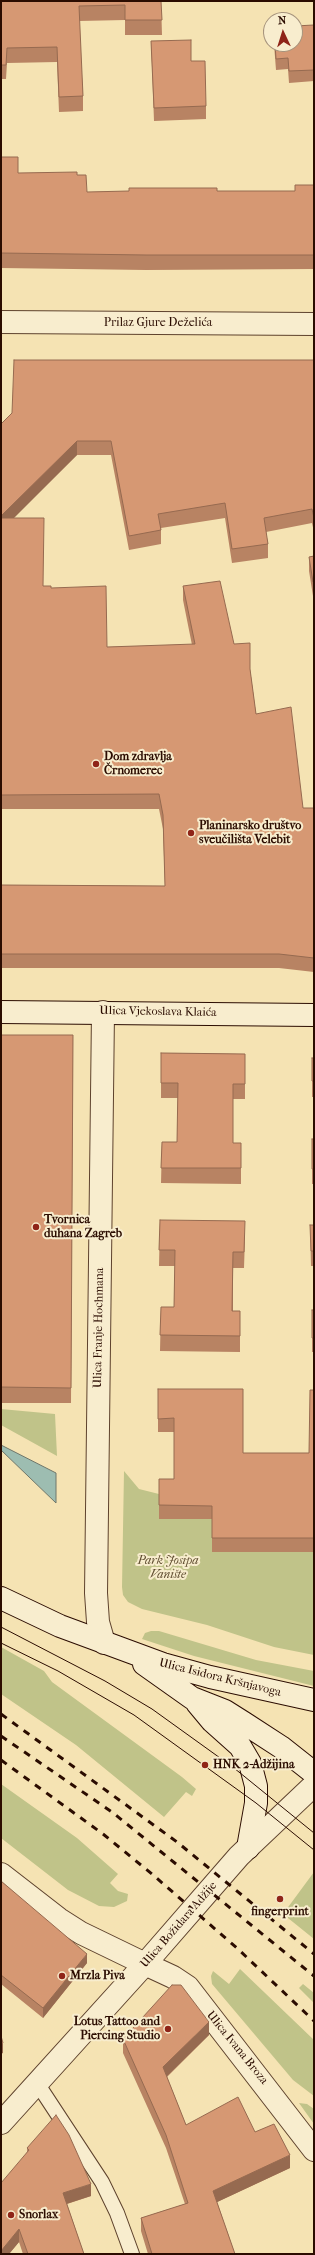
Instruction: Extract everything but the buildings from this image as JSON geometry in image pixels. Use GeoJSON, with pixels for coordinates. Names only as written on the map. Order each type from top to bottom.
{"type":"FeatureCollection","features":[{"type":"Feature","properties":{"kind":"street","name":"Prilaz Gjure Deželića"},"geometry":{"type":"LineString","coordinates":[[1,322],[314,324]]}},
{"type":"Feature","properties":{"kind":"street","name":"Ulica Vjekoslava Klaića"},"geometry":{"type":"LineString","coordinates":[[1,1012],[314,1014]]}},
{"type":"Feature","properties":{"kind":"street","name":"Ulica Franje Hochmana"},"geometry":{"type":"LineString","coordinates":[[103,1012],[96,1593],[98,1622],[104,1643]]}},
{"type":"Feature","properties":{"kind":"street"},"geometry":{"type":"LineString","coordinates":[[1,1598],[127,1652],[192,1698],[212,1721],[240,1746],[250,1763],[256,1786],[256,1803],[248,1848]]}},
{"type":"Feature","properties":{"kind":"street","name":"Ulica Isidora Kršnjavoga"},"geometry":{"type":"LineString","coordinates":[[127,1652],[210,1677],[314,1700]]}},
{"type":"Feature","properties":{"kind":"street"},"geometry":{"type":"LineString","coordinates":[[192,1698],[225,1711],[281,1747],[314,1774]]}},
{"type":"Feature","properties":{"kind":"street","name":"Ulica Božidara Adžije"},"geometry":{"type":"LineString","coordinates":[[1,2123],[248,1848],[314,1785]]}},
{"type":"Feature","properties":{"kind":"street","name":"Ulica Ivana Broza"},"geometry":{"type":"LineString","coordinates":[[1,1874],[59,1919],[81,1933],[173,1977],[188,1987],[314,2150]]}},
{"type":"Feature","properties":{"kind":"lane"},"geometry":{"type":"LineString","coordinates":[[37,2083],[102,2182],[117,2213],[132,2254]]}},
{"type":"Feature","properties":{"kind":"green space"},"geometry":{"type":"Polygon","coordinates":[[[1,1409],[55,1414],[57,1456],[1,1425],[1,1409]]]}},
{"type":"Feature","properties":{"kind":"green space","name":"Park Josipa Vanište"},"geometry":{"type":"Polygon","coordinates":[[[124,1471],[139,1489],[159,1494],[159,1519],[212,1519],[314,1552],[314,1655],[274,1647],[207,1625],[142,1609],[128,1602],[123,1595],[122,1587],[124,1471]]]}},
{"type":"Feature","properties":{"kind":"green space"},"geometry":{"type":"Polygon","coordinates":[[[159,1631],[256,1660],[314,1671],[314,1686],[194,1656],[142,1639],[145,1633],[159,1631]]]}},
{"type":"Feature","properties":{"kind":"green space"},"geometry":{"type":"Polygon","coordinates":[[[1,1647],[44,1671],[52,1682],[182,1777],[196,1789],[192,1796],[186,1792],[164,1817],[76,1745],[1,1694],[1,1647]]]}},
{"type":"Feature","properties":{"kind":"green space"},"geometry":{"type":"Polygon","coordinates":[[[1,1784],[77,1838],[118,1874],[110,1883],[118,1891],[128,1894],[127,1901],[114,1907],[99,1906],[68,1890],[1,1838],[1,1784]]]}},
{"type":"Feature","properties":{"kind":"green space"},"geometry":{"type":"Polygon","coordinates":[[[314,1872],[314,1939],[283,1914],[314,1872]]]}},
{"type":"Feature","properties":{"kind":"green space"},"geometry":{"type":"Polygon","coordinates":[[[240,1969],[314,2040],[314,2096],[293,2080],[212,1984],[211,1976],[213,1971],[229,1984],[240,1969]]]}},
{"type":"Feature","properties":{"kind":"green space"},"geometry":{"type":"Polygon","coordinates":[[[303,1984],[314,1993],[314,2003],[299,1988],[303,1984]]]}},
{"type":"Feature","properties":{"kind":"green space"},"geometry":{"type":"Polygon","coordinates":[[[299,2103],[307,2104],[314,2109],[314,2124],[299,2103]]]}},
{"type":"Feature","properties":{"kind":"shaded area"},"geometry":{"type":"Polygon","coordinates":[[[1,1445],[56,1473],[56,1503],[1,1450],[1,1445]]]}},
{"type":"Feature","properties":{"kind":"tram line"},"geometry":{"type":"LineString","coordinates":[[1,1627],[105,1681],[152,1709],[234,1768],[314,1833]]}},
{"type":"Feature","properties":{"kind":"tram line"},"geometry":{"type":"LineString","coordinates":[[1,1643],[58,1671],[134,1715],[256,1803],[314,1850]]}},
{"type":"Feature","properties":{"kind":"railway"},"geometry":{"type":"LineString","coordinates":[[1,1714],[177,1842],[314,1954]]}},
{"type":"Feature","properties":{"kind":"railway"},"geometry":{"type":"LineString","coordinates":[[1,1736],[112,1812],[314,1976]]}},
{"type":"Feature","properties":{"kind":"railway"},"geometry":{"type":"LineString","coordinates":[[1,1760],[103,1834],[152,1874],[238,1949],[314,2021]]}},
{"type":"Feature","properties":{"kind":"place","name":"Dom zdravlja Črnomerec"},"geometry":{"type":"Point","coordinates":[96,764]}},
{"type":"Feature","properties":{"kind":"place","name":"Planinarsko društvo sveučilišta Velebit"},"geometry":{"type":"Point","coordinates":[191,833]}},
{"type":"Feature","properties":{"kind":"place","name":"Tvornica duhana Zagreb"},"geometry":{"type":"Point","coordinates":[36,1227]}},
{"type":"Feature","properties":{"kind":"place","name":"HNK 2-Adžijina"},"geometry":{"type":"Point","coordinates":[205,1765]}},
{"type":"Feature","properties":{"kind":"place","name":"fingerprint"},"geometry":{"type":"Point","coordinates":[280,1899]}},
{"type":"Feature","properties":{"kind":"place","name":"Mrzla Piva"},"geometry":{"type":"Point","coordinates":[62,1976]}},
{"type":"Feature","properties":{"kind":"place","name":"Lotus Tattoo and Piercing Studio"},"geometry":{"type":"Point","coordinates":[168,2029]}},
{"type":"Feature","properties":{"kind":"place","name":"Snorlax"},"geometry":{"type":"Point","coordinates":[11,2215]}}]}
